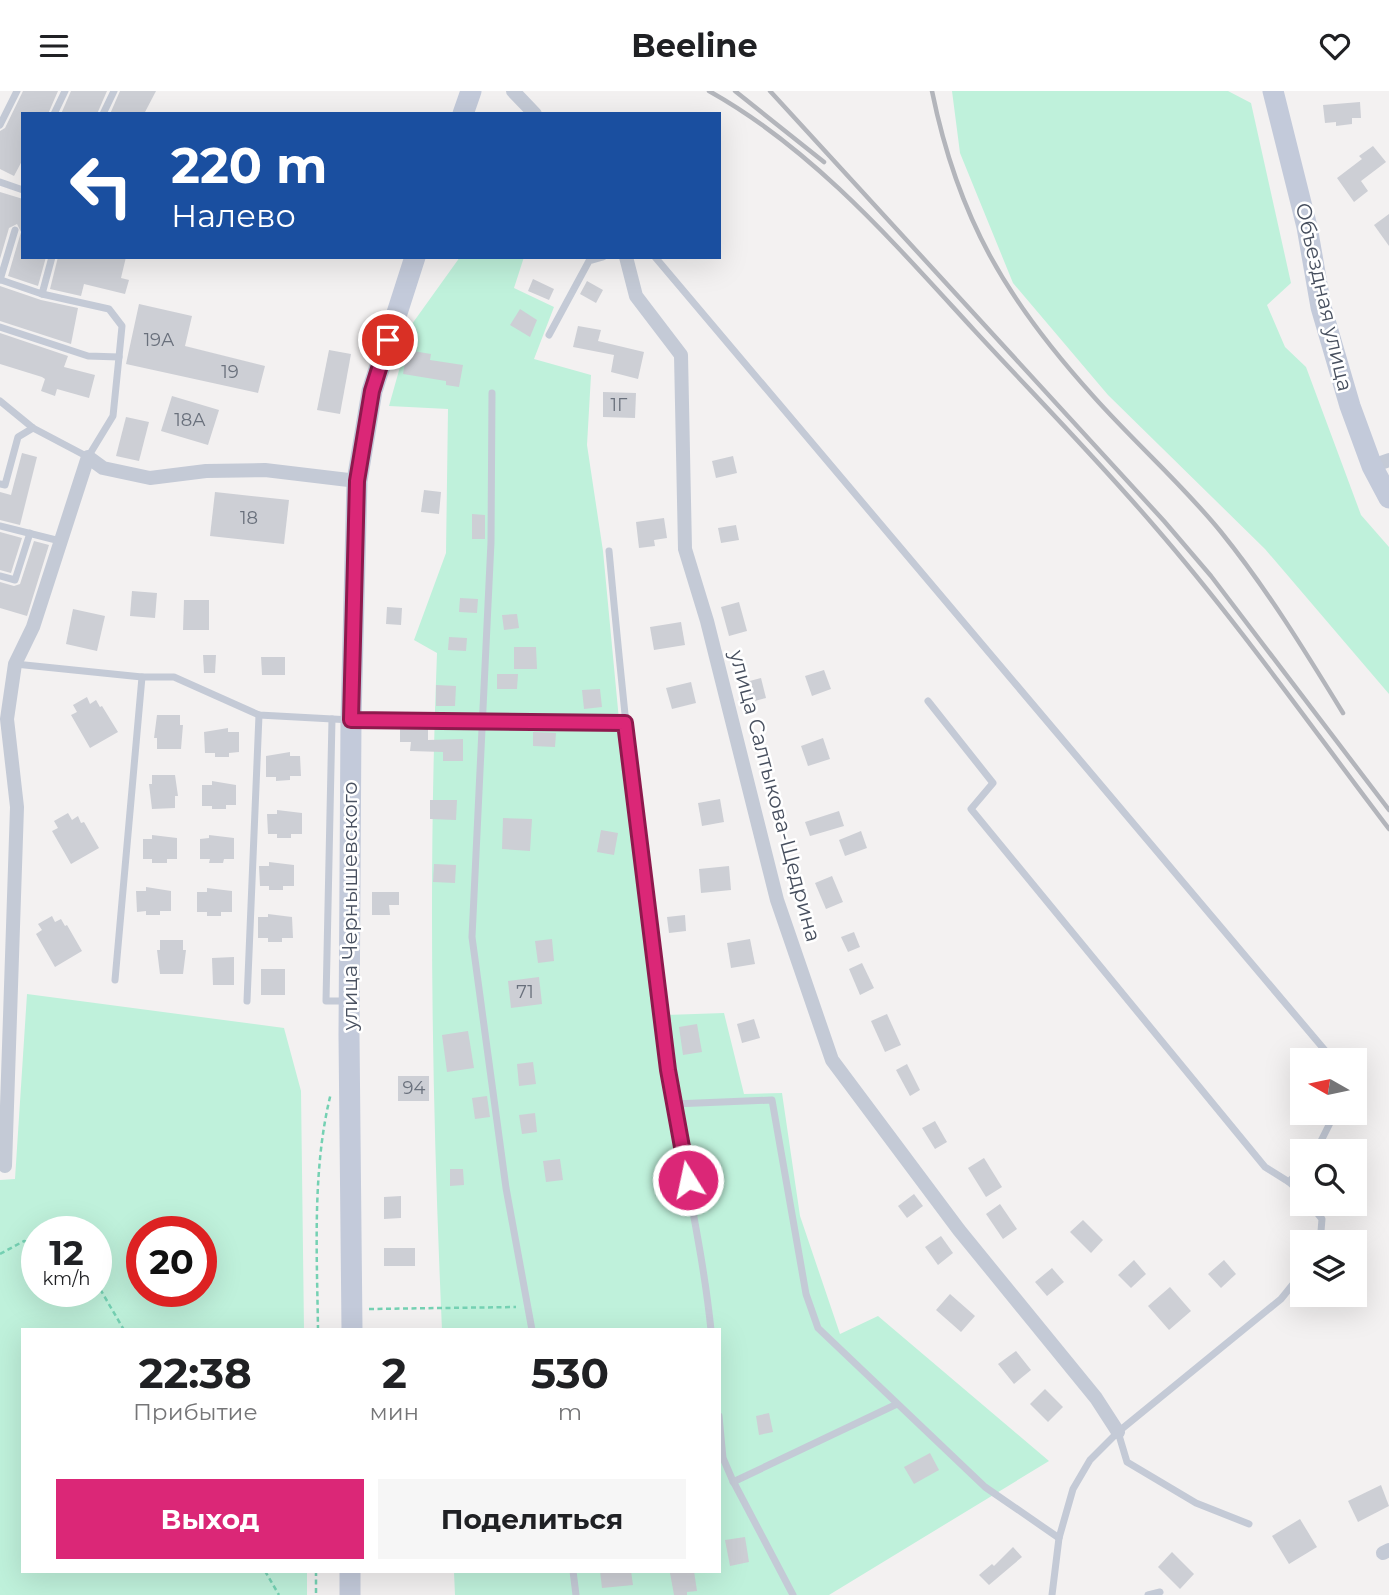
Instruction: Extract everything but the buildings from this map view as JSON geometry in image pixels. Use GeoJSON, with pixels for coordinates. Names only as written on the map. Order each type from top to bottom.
{"type":"FeatureCollection","features":[{"type":"Feature","properties":{"kind":"street"},"geometry":{"type":"LineString","coordinates":[[464,112],[471,91]]}},
{"type":"Feature","properties":{"kind":"street"},"geometry":{"type":"LineString","coordinates":[[513,91],[533,112]]}},
{"type":"Feature","properties":{"kind":"street","name":"Объездная улица"},"geometry":{"type":"LineString","coordinates":[[1273,91],[1307,227],[1321,307],[1350,407],[1380,463],[1389,498]]}},
{"type":"Feature","properties":{"kind":"street","name":"улица Чернышевского"},"geometry":{"type":"LineString","coordinates":[[352,1320],[349,1001],[340,853],[342,720],[357,481],[372,391],[414,259]]}},
{"type":"Feature","properties":{"kind":"street","name":"улица Салтыкова-Щедрина"},"geometry":{"type":"LineString","coordinates":[[627,259],[636,296],[681,355],[685,549],[707,621],[777,900],[832,1060],[959,1230],[1096,1398],[1118,1432]]}},
{"type":"Feature","properties":{"kind":"street"},"geometry":{"type":"LineString","coordinates":[[5,1166],[17,807],[7,719],[15,664],[33,627],[88,457],[103,468],[150,478],[206,471],[265,470],[357,481]]}},
{"type":"Feature","properties":{"kind":"street"},"geometry":{"type":"LineString","coordinates":[[350,1573],[350,1595]]}},
{"type":"Feature","properties":{"kind":"lane"},"geometry":{"type":"LineString","coordinates":[[0,125],[17,91]]}},
{"type":"Feature","properties":{"kind":"lane"},"geometry":{"type":"LineString","coordinates":[[55,112],[65,91]]}},
{"type":"Feature","properties":{"kind":"lane"},"geometry":{"type":"LineString","coordinates":[[104,112],[114,91]]}},
{"type":"Feature","properties":{"kind":"lane"},"geometry":{"type":"LineString","coordinates":[[0,182],[20,189]]}},
{"type":"Feature","properties":{"kind":"lane"},"geometry":{"type":"LineString","coordinates":[[0,401],[33,428],[88,457],[113,416],[122,326],[109,309],[42,294],[0,280],[15,230]]}},
{"type":"Feature","properties":{"kind":"lane"},"geometry":{"type":"LineString","coordinates":[[42,294],[51,259]]}},
{"type":"Feature","properties":{"kind":"lane"},"geometry":{"type":"LineString","coordinates":[[549,335],[589,261],[596,259]]}},
{"type":"Feature","properties":{"kind":"lane"},"geometry":{"type":"LineString","coordinates":[[657,259],[1323,1048]]}},
{"type":"Feature","properties":{"kind":"lane"},"geometry":{"type":"LineString","coordinates":[[0,327],[88,356],[119,357]]}},
{"type":"Feature","properties":{"kind":"lane"},"geometry":{"type":"LineString","coordinates":[[492,393],[491,542],[472,937],[506,1188],[532,1328]]}},
{"type":"Feature","properties":{"kind":"lane"},"geometry":{"type":"LineString","coordinates":[[0,484],[5,485],[18,437],[33,428]]}},
{"type":"Feature","properties":{"kind":"lane"},"geometry":{"type":"LineString","coordinates":[[0,526],[61,541]]}},
{"type":"Feature","properties":{"kind":"lane"},"geometry":{"type":"LineString","coordinates":[[0,576],[15,580],[30,533]]}},
{"type":"Feature","properties":{"kind":"lane"},"geometry":{"type":"LineString","coordinates":[[609,551],[625,723],[674,1104],[706,1282],[710,1328]]}},
{"type":"Feature","properties":{"kind":"lane"},"geometry":{"type":"LineString","coordinates":[[15,664],[142,677],[174,677],[259,715],[342,720],[625,723]]}},
{"type":"Feature","properties":{"kind":"lane"},"geometry":{"type":"LineString","coordinates":[[115,980],[142,677]]}},
{"type":"Feature","properties":{"kind":"lane"},"geometry":{"type":"LineString","coordinates":[[928,701],[993,783],[971,809],[1265,1167],[1289,1182]]}},
{"type":"Feature","properties":{"kind":"lane"},"geometry":{"type":"LineString","coordinates":[[247,1001],[259,715]]}},
{"type":"Feature","properties":{"kind":"lane"},"geometry":{"type":"LineString","coordinates":[[674,1104],[772,1100],[806,1294],[818,1328],[985,1487],[1059,1538]]}},
{"type":"Feature","properties":{"kind":"lane"},"geometry":{"type":"LineString","coordinates":[[1052,1595],[1059,1538],[1073,1489],[1090,1460],[1118,1432],[1280,1299],[1290,1287]]}},
{"type":"Feature","properties":{"kind":"lane"},"geometry":{"type":"LineString","coordinates":[[733,1482],[897,1404]]}},
{"type":"Feature","properties":{"kind":"lane"},"geometry":{"type":"LineString","coordinates":[[1118,1432],[1127,1462],[1196,1503],[1249,1524]]}},
{"type":"Feature","properties":{"kind":"lane"},"geometry":{"type":"LineString","coordinates":[[721,1437],[723,1458],[733,1482],[793,1595]]}},
{"type":"Feature","properties":{"kind":"lane"},"geometry":{"type":"LineString","coordinates":[[573,1573],[576,1595]]}},
{"type":"Feature","properties":{"kind":"lane"},"geometry":{"type":"LineString","coordinates":[[1148,1595],[1160,1592]]}},
{"type":"Feature","properties":{"kind":"path"},"geometry":{"type":"LineString","coordinates":[[318,1328],[316,1233],[326,1116],[334,1082]]}},
{"type":"Feature","properties":{"kind":"path"},"geometry":{"type":"LineString","coordinates":[[0,1254],[21,1243]]}},
{"type":"Feature","properties":{"kind":"path"},"geometry":{"type":"LineString","coordinates":[[352,1320],[528,1306]]}},
{"type":"Feature","properties":{"kind":"path"},"geometry":{"type":"LineString","coordinates":[[111,1307],[123,1328]]}},
{"type":"Feature","properties":{"kind":"path"},"geometry":{"type":"LineString","coordinates":[[266,1573],[279,1595]]}},
{"type":"Feature","properties":{"kind":"path"},"geometry":{"type":"LineString","coordinates":[[316,1573],[316,1595]]}},
{"type":"Feature","properties":{"kind":"green space"},"geometry":{"type":"Polygon","coordinates":[[[952,91],[1228,91],[1251,103],[1291,283],[1267,305],[1285,347],[1306,367],[1361,515],[1389,547],[1389,694],[1265,549],[1108,395],[1013,283],[960,153],[952,91]]]}},
{"type":"Feature","properties":{"kind":"green space"},"geometry":{"type":"Polygon","coordinates":[[[459,259],[523,259],[514,288],[554,307],[534,359],[591,375],[587,445],[603,551],[621,741],[666,1015],[724,1013],[744,1094],[782,1093],[800,1216],[840,1334],[878,1316],[1049,1461],[829,1595],[455,1595],[454,1573],[721,1573],[721,1328],[442,1328],[432,991],[437,653],[414,640],[446,553],[448,409],[389,406],[412,324],[459,259]]]}},
{"type":"Feature","properties":{"kind":"green space"},"geometry":{"type":"Polygon","coordinates":[[[27,994],[284,1028],[301,1091],[304,1328],[21,1328],[21,1573],[307,1573],[307,1595],[0,1595],[0,1180],[15,1179],[27,994]]]}},
{"type":"Feature","properties":{"kind":"railway"},"geometry":{"type":"LineString","coordinates":[[709,91],[747,114],[783,141],[850,200],[1089,453],[1217,601],[1389,829]]}},
{"type":"Feature","properties":{"kind":"railway"},"geometry":{"type":"LineString","coordinates":[[735,91],[824,162]]}},
{"type":"Feature","properties":{"kind":"railway"},"geometry":{"type":"LineString","coordinates":[[770,91],[1164,521],[1211,576],[1389,810]]}},
{"type":"Feature","properties":{"kind":"railway"},"geometry":{"type":"LineString","coordinates":[[932,91],[956,179],[990,256],[1011,292],[1063,362],[1221,532],[1270,598],[1343,713]]}},
{"type":"Feature","properties":{"kind":"route"},"geometry":{"type":"LineString","coordinates":[[388,340],[372,391],[357,481],[351,720],[625,723],[668,1070],[688,1180]]}}]}
